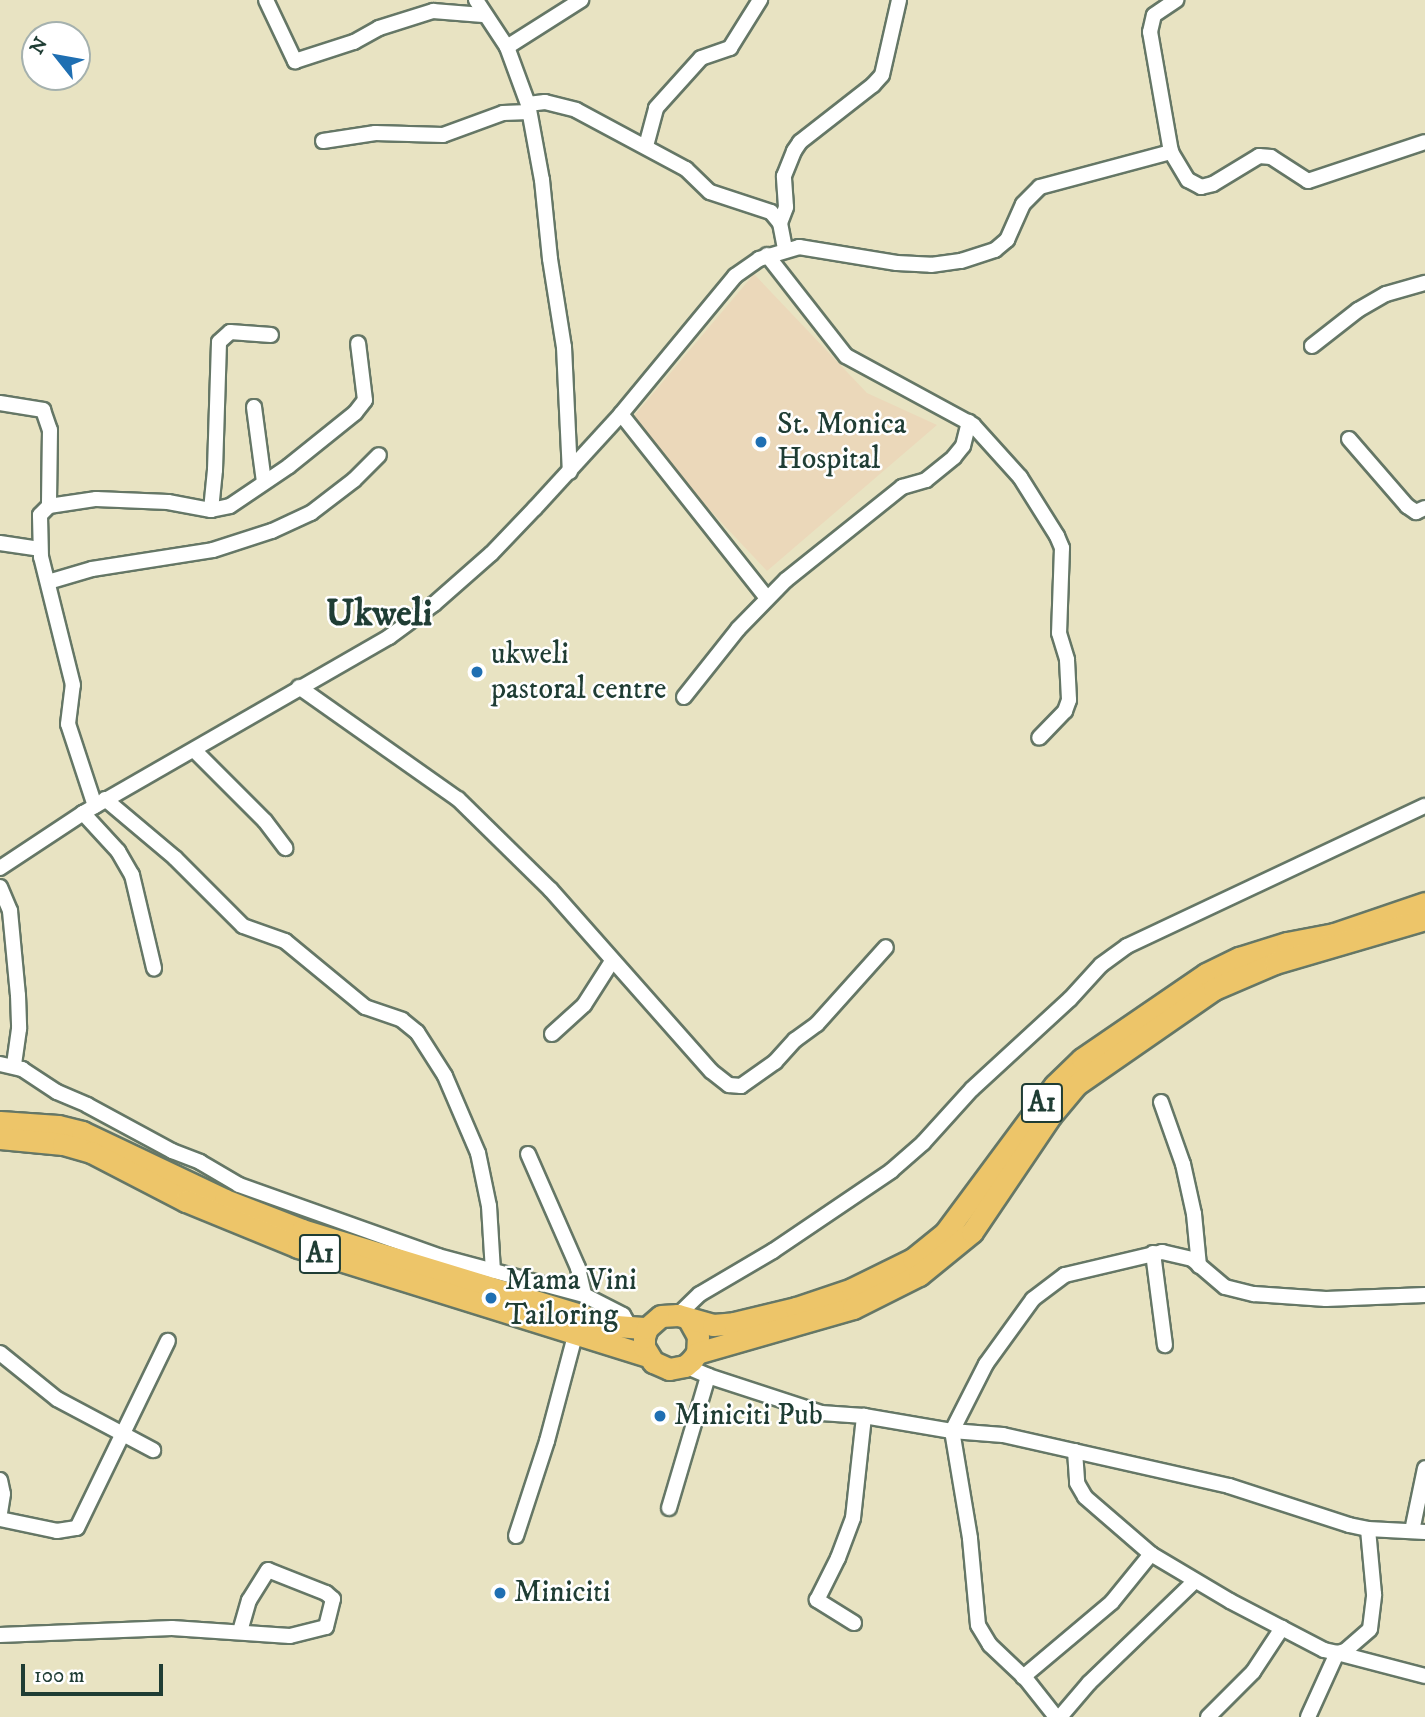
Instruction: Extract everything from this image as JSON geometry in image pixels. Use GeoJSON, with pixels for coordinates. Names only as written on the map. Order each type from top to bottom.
{"type":"FeatureCollection","features":[{"type":"Feature","properties":{"kind":"highway","name":"A1"},"geometry":{"type":"LineString","coordinates":[[683,1317],[725,1325],[796,1308],[852,1289],[913,1259],[953,1224],[1042,1102],[1082,1059],[1206,974],[1239,958],[1287,943],[1334,934],[1425,903]]}},
{"type":"Feature","properties":{"kind":"highway","name":"A1"},"geometry":{"type":"LineString","coordinates":[[0,1138],[63,1144],[91,1152],[186,1201],[286,1243],[576,1332],[648,1356],[653,1362],[668,1369],[691,1359],[853,1308],[919,1275],[972,1232],[1051,1115],[1077,1084],[1214,989],[1275,963],[1425,919]]}},
{"type":"Feature","properties":{"kind":"highway","name":"A1"},"geometry":{"type":"LineString","coordinates":[[0,1122],[58,1126],[82,1132],[225,1200],[292,1227],[639,1329]]}},
{"type":"Feature","properties":{"kind":"highway"},"geometry":{"type":"LineString","coordinates":[[648,1356],[644,1337],[639,1329],[661,1316],[683,1317],[698,1336],[691,1359]]}},
{"type":"Feature","properties":{"kind":"street"},"geometry":{"type":"LineString","coordinates":[[267,0],[295,61],[354,42],[379,28],[433,11],[483,15]]}},
{"type":"Feature","properties":{"kind":"street"},"geometry":{"type":"LineString","coordinates":[[476,0],[483,15],[507,47],[528,108],[542,180],[550,259],[564,347],[570,472]]}},
{"type":"Feature","properties":{"kind":"street"},"geometry":{"type":"LineString","coordinates":[[507,47],[580,0]]}},
{"type":"Feature","properties":{"kind":"street"},"geometry":{"type":"LineString","coordinates":[[646,146],[656,108],[701,58],[730,48],[760,0]]}},
{"type":"Feature","properties":{"kind":"street"},"geometry":{"type":"LineString","coordinates":[[780,223],[786,206],[784,176],[794,151],[800,142],[882,75],[899,0]]}},
{"type":"Feature","properties":{"kind":"street"},"geometry":{"type":"LineString","coordinates":[[1176,0],[1154,15],[1150,32],[1171,152],[1188,180],[1201,187],[1213,184],[1259,156],[1270,158],[1308,181],[1425,142]]}},
{"type":"Feature","properties":{"kind":"street"},"geometry":{"type":"LineString","coordinates":[[323,141],[375,133],[443,135],[503,113],[545,102],[576,110],[646,146],[686,169],[710,192],[771,212],[780,223],[785,248]]}},
{"type":"Feature","properties":{"kind":"street"},"geometry":{"type":"LineString","coordinates":[[0,868],[94,806],[389,637],[434,604],[491,554],[570,472],[735,276],[767,256],[785,248],[799,247],[897,263],[930,265],[961,261],[995,250],[1007,240],[1023,204],[1040,187],[1171,152]]}},
{"type":"Feature","properties":{"kind":"street"},"geometry":{"type":"LineString","coordinates":[[767,256],[846,356],[969,422],[1025,483],[1062,548],[1059,633],[1067,660],[1069,701],[1065,711],[1039,738]]}},
{"type":"Feature","properties":{"kind":"street"},"geometry":{"type":"LineString","coordinates":[[1312,346],[1358,310],[1386,294],[1425,283]]}},
{"type":"Feature","properties":{"kind":"street"},"geometry":{"type":"LineString","coordinates":[[211,510],[219,342],[230,332],[271,335]]}},
{"type":"Feature","properties":{"kind":"street"},"geometry":{"type":"LineString","coordinates":[[154,968],[132,875],[94,806],[68,724],[73,685],[40,549],[40,516],[49,506],[96,499],[124,498],[211,510],[230,506],[318,444],[362,405],[365,393],[358,343]]}},
{"type":"Feature","properties":{"kind":"street"},"geometry":{"type":"LineString","coordinates":[[0,403],[43,410],[50,430],[49,506]]}},
{"type":"Feature","properties":{"kind":"street"},"geometry":{"type":"LineString","coordinates":[[254,407],[264,482]]}},
{"type":"Feature","properties":{"kind":"street"},"geometry":{"type":"LineString","coordinates":[[621,414],[767,598]]}},
{"type":"Feature","properties":{"kind":"street"},"geometry":{"type":"LineString","coordinates":[[684,697],[767,598],[902,487],[926,480],[954,457],[962,446],[969,422]]}},
{"type":"Feature","properties":{"kind":"street"},"geometry":{"type":"LineString","coordinates":[[1349,439],[1407,506],[1416,512],[1425,508]]}},
{"type":"Feature","properties":{"kind":"street"},"geometry":{"type":"LineString","coordinates":[[48,582],[92,569],[213,550],[272,531],[311,513],[354,480],[379,455]]}},
{"type":"Feature","properties":{"kind":"street"},"geometry":{"type":"LineString","coordinates":[[0,543],[40,549]]}},
{"type":"Feature","properties":{"kind":"street"},"geometry":{"type":"LineString","coordinates":[[299,687],[458,799],[550,889],[711,1071],[734,1087],[756,1079],[794,1040],[817,1024],[886,947]]}},
{"type":"Feature","properties":{"kind":"street"},"geometry":{"type":"LineString","coordinates":[[194,750],[265,821],[285,848]]}},
{"type":"Feature","properties":{"kind":"street"},"geometry":{"type":"LineString","coordinates":[[94,806],[175,858],[243,926],[285,941],[365,1007],[402,1020],[417,1032],[445,1076],[478,1153],[489,1206],[493,1271]]}},
{"type":"Feature","properties":{"kind":"street"},"geometry":{"type":"LineString","coordinates":[[683,1317],[700,1294],[773,1251],[891,1171],[923,1143],[972,1088],[1070,999],[1101,965],[1127,946],[1425,806]]}},
{"type":"Feature","properties":{"kind":"street"},"geometry":{"type":"LineString","coordinates":[[0,887],[11,918],[11,946],[18,995],[19,1029],[7,1065],[88,1105],[172,1152],[200,1162],[239,1185],[333,1221],[493,1271],[584,1295],[623,1314],[639,1329]]}},
{"type":"Feature","properties":{"kind":"street"},"geometry":{"type":"LineString","coordinates":[[552,1034],[584,1005],[612,961]]}},
{"type":"Feature","properties":{"kind":"street"},"geometry":{"type":"LineString","coordinates":[[1161,1102],[1182,1164],[1194,1214],[1199,1265]]}},
{"type":"Feature","properties":{"kind":"street"},"geometry":{"type":"LineString","coordinates":[[528,1154],[573,1255],[584,1295]]}},
{"type":"Feature","properties":{"kind":"street"},"geometry":{"type":"LineString","coordinates":[[1195,1581],[1089,1683],[1058,1717],[1023,1676],[990,1645],[976,1618],[970,1538],[952,1431],[986,1364],[1033,1299],[1051,1283],[1079,1270],[1153,1253],[1173,1252],[1199,1265],[1218,1284],[1254,1294],[1326,1299],[1425,1295]]}},
{"type":"Feature","properties":{"kind":"street"},"geometry":{"type":"LineString","coordinates":[[1153,1253],[1165,1345]]}},
{"type":"Feature","properties":{"kind":"street"},"geometry":{"type":"LineString","coordinates":[[516,1536],[547,1441],[576,1332]]}},
{"type":"Feature","properties":{"kind":"street"},"geometry":{"type":"LineString","coordinates":[[0,1480],[3,1494],[0,1516],[57,1531],[73,1530],[81,1522],[168,1340]]}},
{"type":"Feature","properties":{"kind":"street"},"geometry":{"type":"LineString","coordinates":[[0,1353],[57,1399],[153,1450]]}},
{"type":"Feature","properties":{"kind":"street"},"geometry":{"type":"LineString","coordinates":[[691,1359],[708,1376],[821,1413],[864,1416],[952,1431],[1003,1435],[1229,1486],[1368,1529],[1418,1531],[1425,1468]]}},
{"type":"Feature","properties":{"kind":"street"},"geometry":{"type":"LineString","coordinates":[[669,1508],[708,1376]]}},
{"type":"Feature","properties":{"kind":"street"},"geometry":{"type":"LineString","coordinates":[[854,1623],[817,1600],[838,1558],[853,1518],[864,1416]]}},
{"type":"Feature","properties":{"kind":"street"},"geometry":{"type":"LineString","coordinates":[[1075,1451],[1077,1483],[1085,1497],[1151,1553],[1195,1581],[1324,1650],[1425,1676]]}},
{"type":"Feature","properties":{"kind":"street"},"geometry":{"type":"LineString","coordinates":[[1308,1717],[1337,1653],[1367,1636],[1372,1622],[1373,1565],[1368,1529]]}},
{"type":"Feature","properties":{"kind":"street"},"geometry":{"type":"LineString","coordinates":[[1023,1676],[1112,1602],[1151,1553]]}},
{"type":"Feature","properties":{"kind":"street"},"geometry":{"type":"LineString","coordinates":[[0,1635],[172,1628],[280,1636],[322,1629],[329,1623],[333,1599],[326,1593],[268,1570],[249,1600],[240,1632]]}},
{"type":"Feature","properties":{"kind":"street"},"geometry":{"type":"LineString","coordinates":[[1208,1717],[1252,1672],[1282,1628]]}},
{"type":"Feature","properties":{"kind":"shaded area"},"geometry":{"type":"Polygon","coordinates":[[[754,274],[867,393],[937,425],[767,571],[628,423],[754,274]]]}},
{"type":"Feature","properties":{"kind":"place","name":"St. Monica Hospital"},"geometry":{"type":"Point","coordinates":[761,442]}},
{"type":"Feature","properties":{"kind":"place","name":"ukweli pastoral centre"},"geometry":{"type":"Point","coordinates":[477,672]}},
{"type":"Feature","properties":{"kind":"place","name":"Mama Vini Tailoring"},"geometry":{"type":"Point","coordinates":[491,1298]}},
{"type":"Feature","properties":{"kind":"place","name":"Miniciti Pub"},"geometry":{"type":"Point","coordinates":[660,1416]}},
{"type":"Feature","properties":{"kind":"place","name":"Miniciti"},"geometry":{"type":"Point","coordinates":[500,1593]}},
{"type":"Feature","properties":{"kind":"district","name":"Ukweli"},"geometry":{"type":"Point","coordinates":[379,615]}}]}
